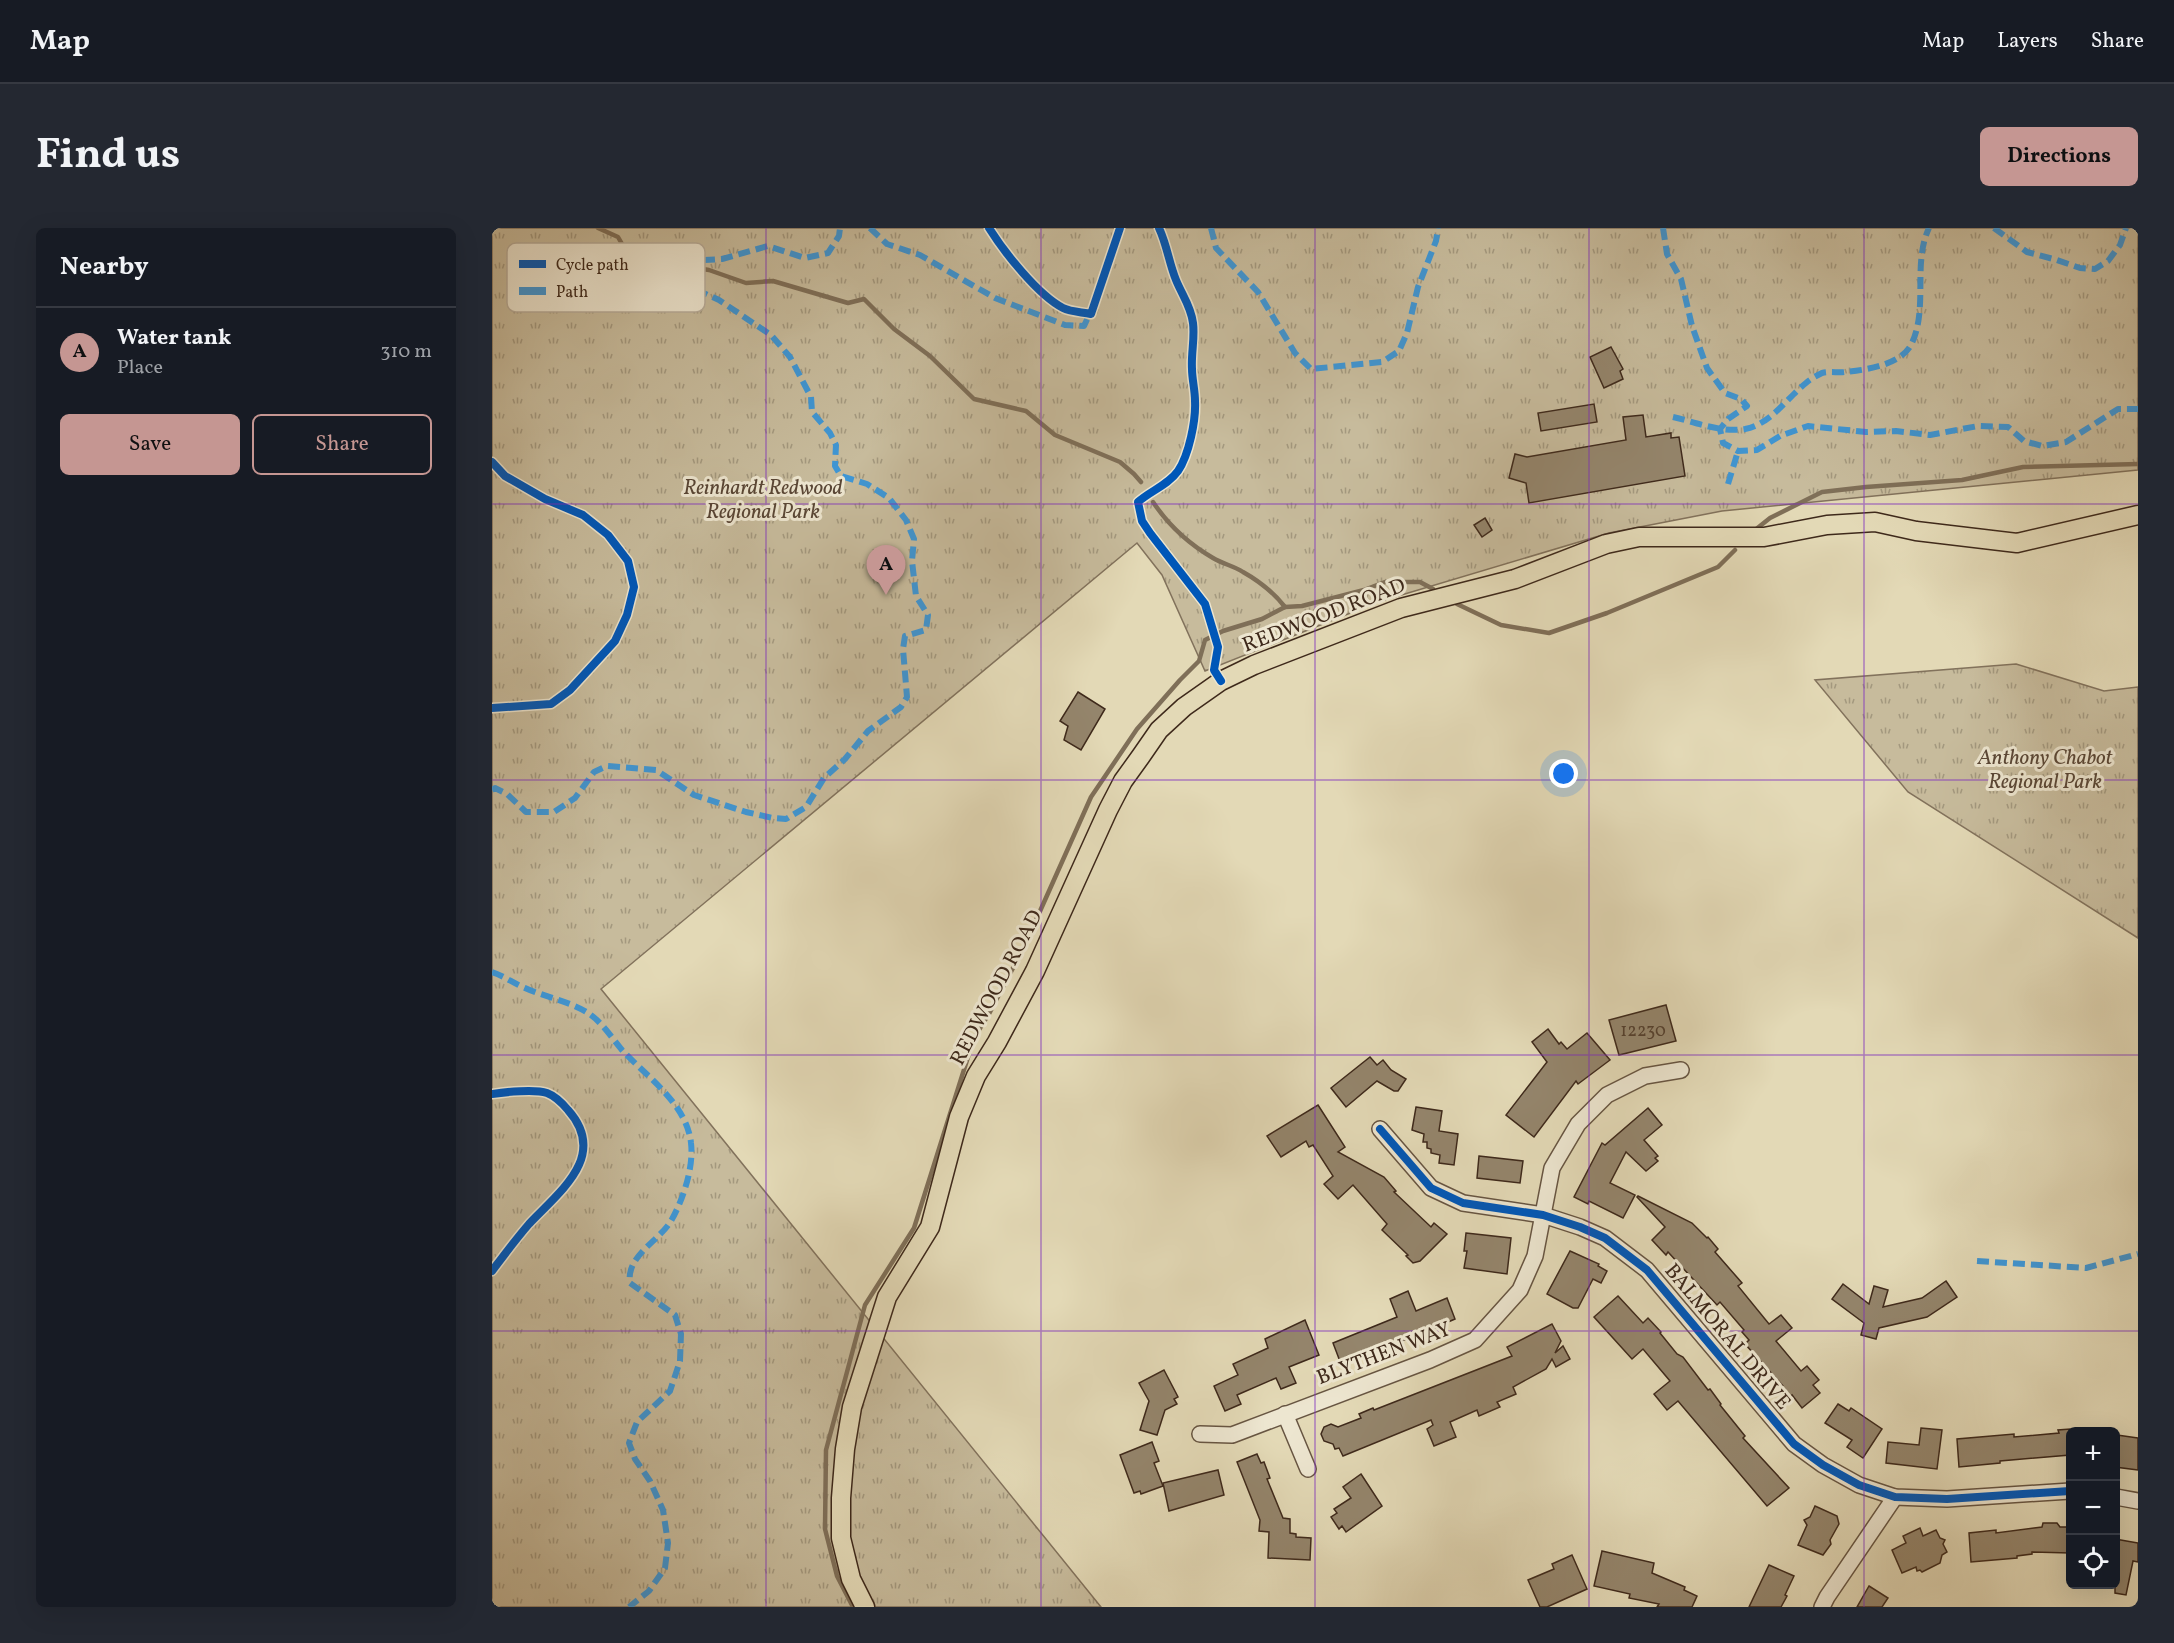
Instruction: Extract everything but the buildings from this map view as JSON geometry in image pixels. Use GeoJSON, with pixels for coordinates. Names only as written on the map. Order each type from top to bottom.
{"type":"FeatureCollection","features":[{"type":"Feature","properties":{"kind":"main road","name":"REDWOOD ROAD"},"geometry":{"type":"LineString","coordinates":[[865,1607],[851,1579],[842,1538],[841,1498],[845,1449],[852,1407],[887,1297],[930,1227],[959,1117],[975,1076],[997,1042],[1039,962],[1108,810],[1123,781],[1159,730],[1184,707],[1221,681],[1254,665],[1401,608],[1515,579],[1606,544],[1639,537],[1764,537],[1827,525],[1875,522],[1916,531],[2017,543],[2138,515]]}},
{"type":"Feature","properties":{"kind":"street","name":"BLYTHEN WAY"},"geometry":{"type":"LineString","coordinates":[[1200,1434],[1232,1435],[1430,1360],[1475,1340],[1520,1290],[1535,1256],[1552,1168],[1578,1124],[1607,1095],[1645,1076],[1681,1070]]}},
{"type":"Feature","properties":{"kind":"street","name":"BALMORAL DRIVE"},"geometry":{"type":"LineString","coordinates":[[1380,1129],[1431,1188],[1463,1203],[1543,1215],[1605,1238],[1624,1252],[1647,1270],[1794,1444],[1823,1465],[1859,1485],[1895,1497],[1947,1499],[2066,1491]]}},
{"type":"Feature","properties":{"kind":"street"},"geometry":{"type":"LineString","coordinates":[[1285,1414],[1308,1468]]}},
{"type":"Feature","properties":{"kind":"street"},"geometry":{"type":"LineString","coordinates":[[1822,1607],[1895,1497]]}},
{"type":"Feature","properties":{"kind":"street"},"geometry":{"type":"LineString","coordinates":[[2120,1498],[2138,1501]]}},
{"type":"Feature","properties":{"kind":"green space","name":"Reinhardt Redwood Regional Park"},"geometry":{"type":"Polygon","coordinates":[[[492,228],[2138,228],[2138,470],[1722,511],[1609,533],[1378,602],[1205,671],[1162,575],[1137,543],[601,989],[1101,1607],[492,1607],[492,228]]]}},
{"type":"Feature","properties":{"kind":"green space","name":"Anthony Chabot Regional Park"},"geometry":{"type":"Polygon","coordinates":[[[2016,664],[2104,691],[2138,687],[2138,938],[1908,792],[1815,680],[2016,664]]]}},
{"type":"Feature","properties":{"kind":"waterway"},"geometry":{"type":"LineString","coordinates":[[598,228],[618,237],[621,243]]}},
{"type":"Feature","properties":{"kind":"waterway"},"geometry":{"type":"LineString","coordinates":[[705,269],[746,283],[773,281],[848,303],[864,299],[894,329],[930,356],[974,399],[1026,411],[1055,435],[1120,462],[1141,482]]}},
{"type":"Feature","properties":{"kind":"waterway"},"geometry":{"type":"LineString","coordinates":[[1755,530],[1770,518],[1822,492],[1962,480],[2023,467],[2138,464]]}},
{"type":"Feature","properties":{"kind":"waterway"},"geometry":{"type":"LineString","coordinates":[[1153,502],[1173,527],[1196,547],[1255,579],[1285,607]]}},
{"type":"Feature","properties":{"kind":"waterway"},"geometry":{"type":"LineString","coordinates":[[1457,604],[1501,625],[1549,633],[1607,613],[1718,567],[1735,550]]}},
{"type":"Feature","properties":{"kind":"waterway"},"geometry":{"type":"LineString","coordinates":[[853,1607],[837,1576],[825,1529],[826,1450],[865,1305],[914,1228],[974,1038],[1024,947],[1091,797],[1137,729],[1199,661],[1205,640],[1223,631],[1262,619],[1285,607],[1302,606],[1364,590],[1385,582],[1420,582],[1433,589]]}},
{"type":"Feature","properties":{"kind":"marked path"},"geometry":{"type":"LineString","coordinates":[[705,260],[722,259],[768,246],[805,258],[828,253],[839,236],[840,228]]}},
{"type":"Feature","properties":{"kind":"marked path"},"geometry":{"type":"LineString","coordinates":[[870,228],[887,244],[920,255],[995,298],[1065,325],[1084,326],[1092,309]]}},
{"type":"Feature","properties":{"kind":"marked path"},"geometry":{"type":"LineString","coordinates":[[1211,228],[1216,248],[1258,292],[1295,353],[1311,369],[1382,362],[1399,351],[1407,333],[1418,287],[1436,241],[1438,228]]}},
{"type":"Feature","properties":{"kind":"marked path"},"geometry":{"type":"LineString","coordinates":[[1663,228],[1667,254],[1681,279],[1692,326],[1707,368],[1725,393],[1741,399],[1747,406],[1728,419],[1720,429],[1723,443],[1738,451],[1757,450],[1780,436],[1808,426],[1930,435],[1978,426],[2008,427],[2024,441],[2042,446],[2066,442],[2118,409],[2138,409]]}},
{"type":"Feature","properties":{"kind":"marked path"},"geometry":{"type":"LineString","coordinates":[[1673,417],[1727,430],[1745,429],[1763,422],[1808,382],[1822,373],[1872,368],[1891,362],[1906,352],[1911,345],[1919,317],[1922,256],[1929,228]]}},
{"type":"Feature","properties":{"kind":"marked path"},"geometry":{"type":"LineString","coordinates":[[1994,228],[2027,252],[2080,268],[2095,269],[2108,261],[2120,245],[2126,228]]}},
{"type":"Feature","properties":{"kind":"marked path"},"geometry":{"type":"LineString","coordinates":[[492,790],[495,788],[507,794],[526,812],[554,812],[575,798],[594,772],[607,766],[656,770],[694,795],[746,812],[786,819],[806,807],[824,778],[845,759],[868,731],[901,707],[907,697],[903,649],[905,636],[926,630],[928,615],[916,596],[912,561],[914,539],[906,520],[889,498],[867,484],[841,476],[835,466],[836,445],[830,433],[812,412],[811,397],[790,357],[771,335],[719,300],[705,294]]}},
{"type":"Feature","properties":{"kind":"marked path"},"geometry":{"type":"LineString","coordinates":[[1728,484],[1738,451]]}},
{"type":"Feature","properties":{"kind":"marked path"},"geometry":{"type":"LineString","coordinates":[[492,972],[533,991],[573,1005],[593,1016],[622,1050],[674,1103],[688,1129],[691,1162],[675,1213],[665,1229],[638,1257],[630,1273],[630,1283],[675,1315],[681,1334],[680,1361],[670,1391],[637,1422],[629,1443],[635,1459],[650,1481],[663,1510],[668,1543],[665,1568],[649,1591],[629,1607]]}},
{"type":"Feature","properties":{"kind":"marked path"},"geometry":{"type":"LineString","coordinates":[[1977,1261],[2086,1268],[2138,1254]]}},
{"type":"Feature","properties":{"kind":"cycle path"},"geometry":{"type":"LineString","coordinates":[[989,228],[1012,260],[1053,302],[1063,308],[1091,314],[1120,228]]}},
{"type":"Feature","properties":{"kind":"cycle path"},"geometry":{"type":"LineString","coordinates":[[1159,228],[1178,285],[1192,317],[1195,409],[1188,447],[1178,471],[1138,502],[1142,521],[1205,604],[1218,647],[1214,670],[1221,681]]}},
{"type":"Feature","properties":{"kind":"cycle path"},"geometry":{"type":"LineString","coordinates":[[492,462],[505,476],[545,499],[583,515],[608,535],[628,561],[634,587],[627,615],[615,641],[570,690],[551,704],[492,708]]}},
{"type":"Feature","properties":{"kind":"cycle path"},"geometry":{"type":"LineString","coordinates":[[492,1094],[528,1091],[550,1094],[568,1110],[579,1127],[583,1143],[582,1158],[575,1172],[554,1199],[529,1224],[492,1271]]}},
{"type":"Feature","properties":{"kind":"cycle path"},"geometry":{"type":"LineString","coordinates":[[1380,1129],[1431,1188],[1463,1203],[1543,1215],[1605,1238],[1647,1270],[1794,1444],[1823,1465],[1859,1485],[1895,1497],[1947,1499],[2066,1491]]}},
{"type":"Feature","properties":{"kind":"place","name":"Water tank"},"geometry":{"type":"Point","coordinates":[886,595]}}]}
